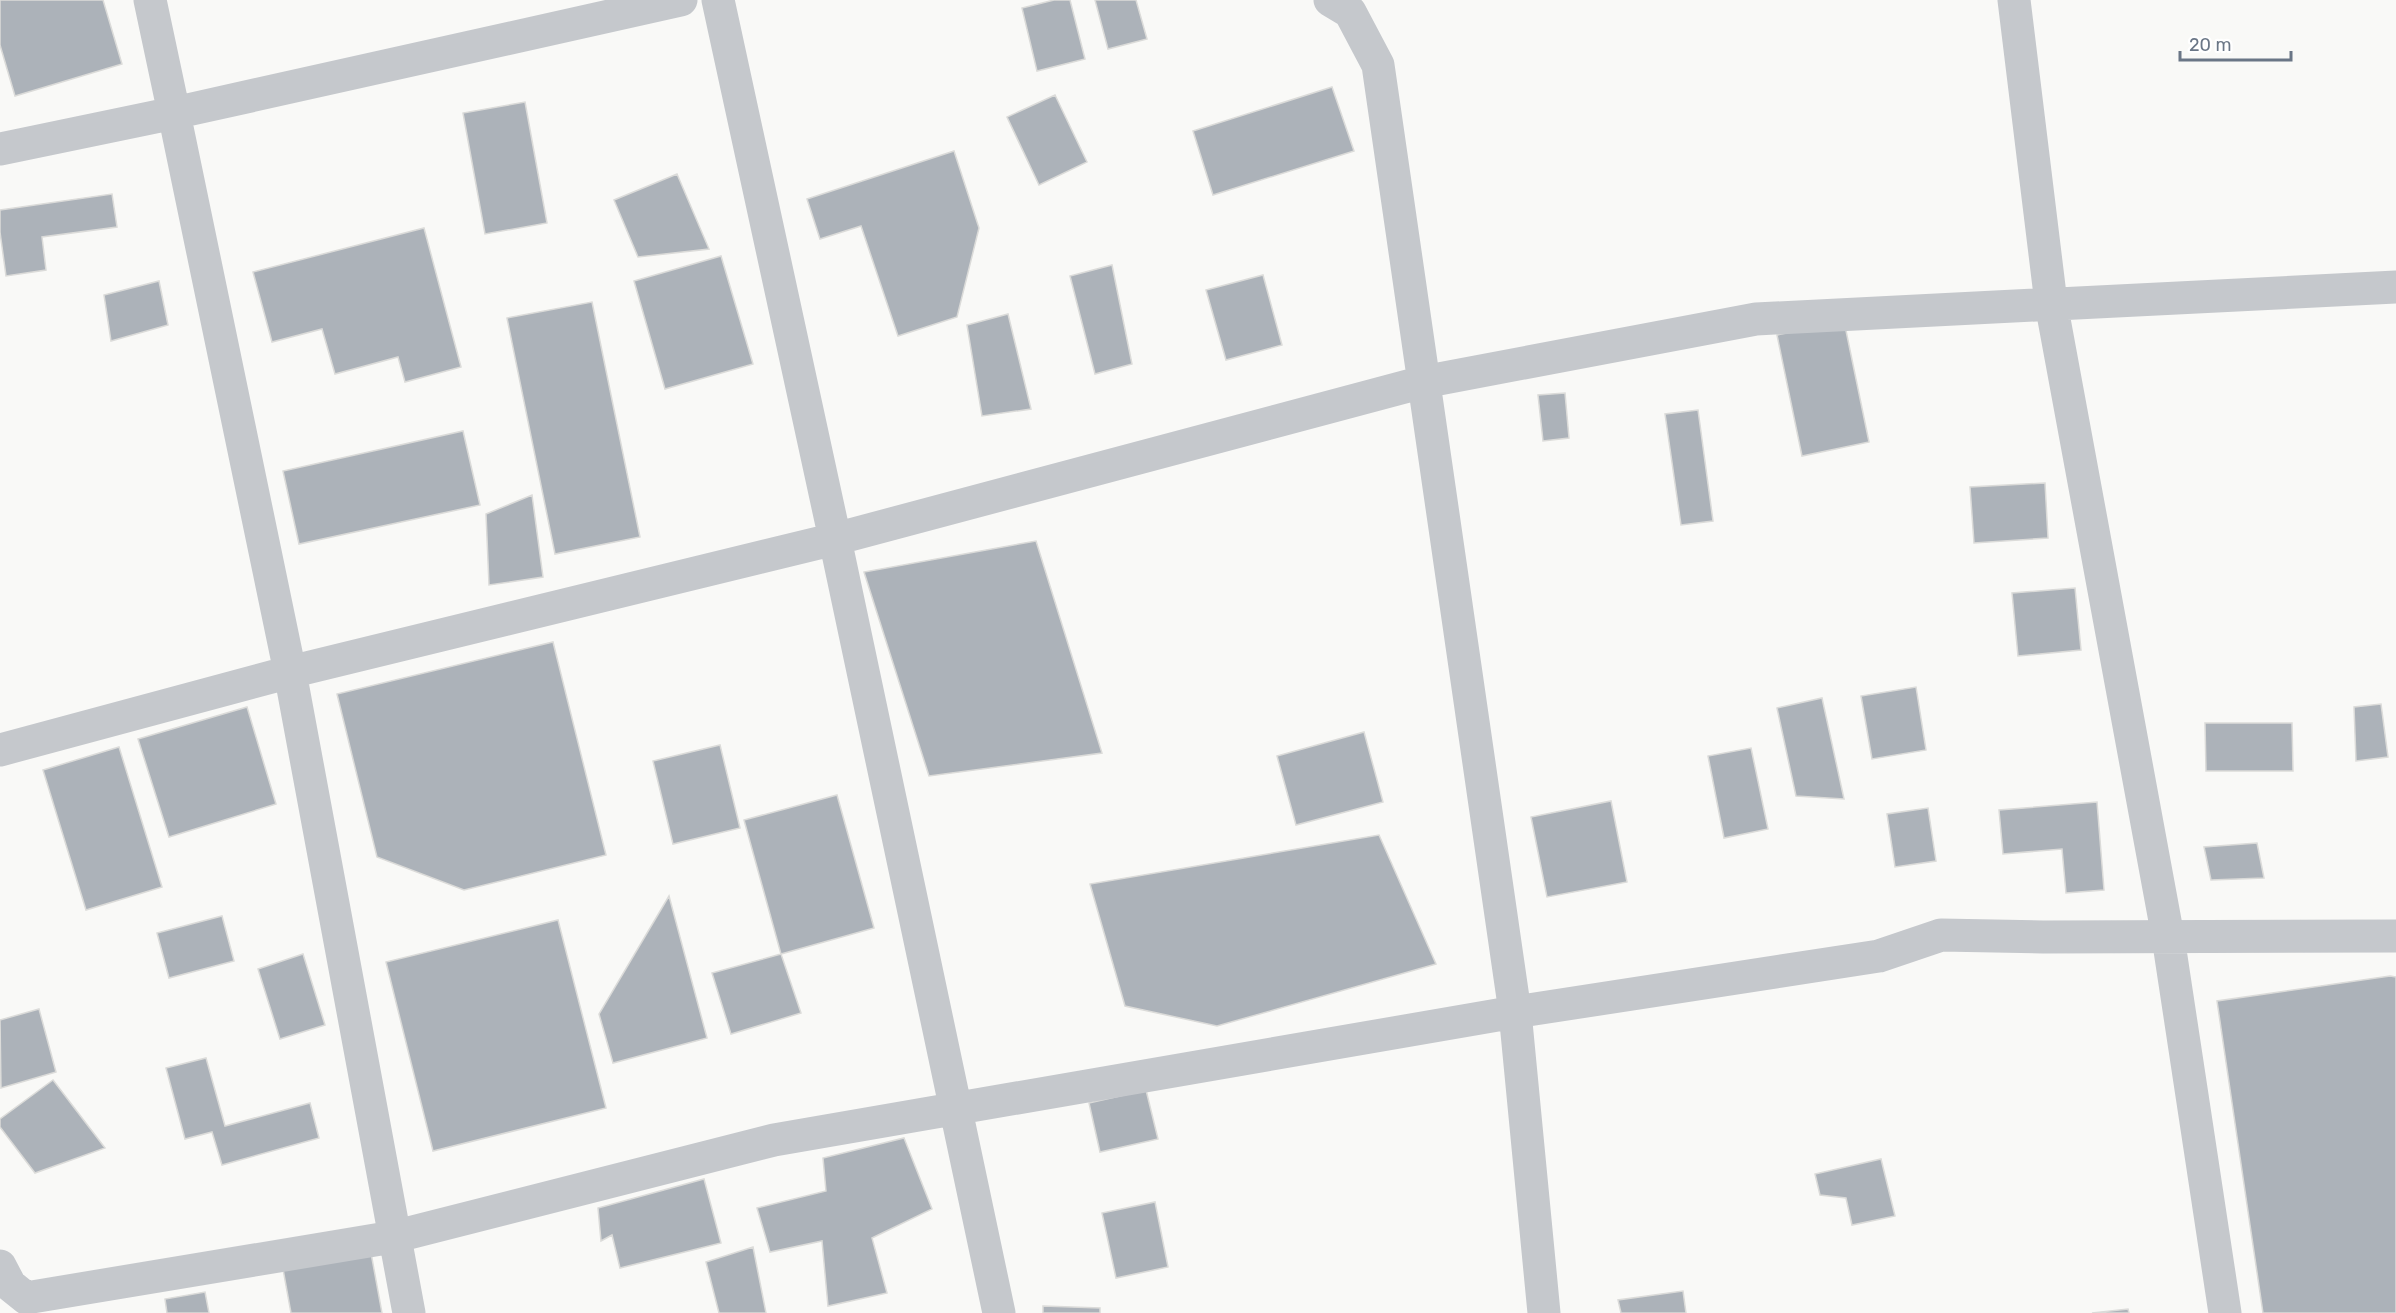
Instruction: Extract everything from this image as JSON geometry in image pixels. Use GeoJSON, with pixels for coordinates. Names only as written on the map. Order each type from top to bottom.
{"type":"FeatureCollection","features":[{"type":"Feature","properties":{"kind":"street"},"geometry":{"type":"LineString","coordinates":[[150,0],[290,672],[393,1237],[409,1313]]}},
{"type":"Feature","properties":{"kind":"street"},"geometry":{"type":"LineString","coordinates":[[0,149],[174,113],[681,0]]}},
{"type":"Feature","properties":{"kind":"street"},"geometry":{"type":"LineString","coordinates":[[718,0],[999,1313]]}},
{"type":"Feature","properties":{"kind":"street"},"geometry":{"type":"LineString","coordinates":[[1330,0],[1350,12],[1378,65],[1515,1012],[1544,1313]]}},
{"type":"Feature","properties":{"kind":"street"},"geometry":{"type":"LineString","coordinates":[[2014,0],[2051,303],[2168,937],[2225,1313]]}},
{"type":"Feature","properties":{"kind":"street"},"geometry":{"type":"LineString","coordinates":[[0,750],[290,672],[835,539],[1423,382],[1756,319],[2396,287]]}},
{"type":"Feature","properties":{"kind":"street"},"geometry":{"type":"LineString","coordinates":[[0,1266],[10,1285],[26,1298],[393,1237],[774,1140],[1515,1012],[1879,956],[1941,935],[2396,936]]}},
{"type":"Feature","properties":{"kind":"building"},"geometry":{"type":"Polygon","coordinates":[[[0,0],[103,0],[122,64],[15,96],[0,45],[0,0]]]}},
{"type":"Feature","properties":{"kind":"building"},"geometry":{"type":"Polygon","coordinates":[[[1054,0],[1070,0],[1085,59],[1037,71],[1022,8],[1054,0]]]}},
{"type":"Feature","properties":{"kind":"building"},"geometry":{"type":"Polygon","coordinates":[[[1095,0],[1136,0],[1147,39],[1108,49],[1095,0]]]}},
{"type":"Feature","properties":{"kind":"building"},"geometry":{"type":"Polygon","coordinates":[[[1332,87],[1354,151],[1213,195],[1193,131],[1332,87]]]}},
{"type":"Feature","properties":{"kind":"building"},"geometry":{"type":"Polygon","coordinates":[[[1055,95],[1087,162],[1039,185],[1007,117],[1055,95]]]}},
{"type":"Feature","properties":{"kind":"building"},"geometry":{"type":"Polygon","coordinates":[[[525,102],[547,223],[485,234],[463,113],[525,102]]]}},
{"type":"Feature","properties":{"kind":"building"},"geometry":{"type":"Polygon","coordinates":[[[954,151],[979,228],[957,317],[898,336],[861,226],[820,239],[807,199],[954,151]]]}},
{"type":"Feature","properties":{"kind":"building"},"geometry":{"type":"Polygon","coordinates":[[[677,174],[709,249],[638,257],[614,200],[677,174]]]}},
{"type":"Feature","properties":{"kind":"building"},"geometry":{"type":"Polygon","coordinates":[[[112,194],[117,227],[42,237],[46,270],[6,276],[0,232],[0,210],[112,194]]]}},
{"type":"Feature","properties":{"kind":"building"},"geometry":{"type":"Polygon","coordinates":[[[424,228],[461,367],[405,382],[398,357],[335,374],[322,329],[272,342],[253,272],[424,228]]]}},
{"type":"Feature","properties":{"kind":"building"},"geometry":{"type":"Polygon","coordinates":[[[721,256],[753,364],[665,389],[634,281],[721,256]]]}},
{"type":"Feature","properties":{"kind":"building"},"geometry":{"type":"Polygon","coordinates":[[[1112,265],[1132,364],[1095,374],[1070,276],[1112,265]]]}},
{"type":"Feature","properties":{"kind":"building"},"geometry":{"type":"Polygon","coordinates":[[[1263,275],[1282,345],[1226,360],[1206,290],[1263,275]]]}},
{"type":"Feature","properties":{"kind":"building"},"geometry":{"type":"Polygon","coordinates":[[[159,281],[168,325],[111,341],[104,295],[159,281]]]}},
{"type":"Feature","properties":{"kind":"building"},"geometry":{"type":"Polygon","coordinates":[[[592,302],[640,537],[555,554],[507,318],[592,302]]]}},
{"type":"Feature","properties":{"kind":"building"},"geometry":{"type":"Polygon","coordinates":[[[1008,314],[1031,409],[982,416],[967,325],[1008,314]]]}},
{"type":"Feature","properties":{"kind":"building"},"geometry":{"type":"Polygon","coordinates":[[[1844,321],[1869,442],[1802,456],[1777,335],[1844,321]]]}},
{"type":"Feature","properties":{"kind":"building"},"geometry":{"type":"Polygon","coordinates":[[[1565,393],[1569,438],[1543,441],[1538,395],[1565,393]]]}},
{"type":"Feature","properties":{"kind":"building"},"geometry":{"type":"Polygon","coordinates":[[[1698,410],[1713,521],[1681,525],[1665,414],[1698,410]]]}},
{"type":"Feature","properties":{"kind":"building"},"geometry":{"type":"Polygon","coordinates":[[[463,431],[480,505],[299,544],[283,471],[463,431]]]}},
{"type":"Feature","properties":{"kind":"building"},"geometry":{"type":"Polygon","coordinates":[[[2045,483],[2048,538],[1974,543],[1970,487],[2045,483]]]}},
{"type":"Feature","properties":{"kind":"building"},"geometry":{"type":"Polygon","coordinates":[[[532,495],[543,577],[489,585],[486,514],[532,495]]]}},
{"type":"Feature","properties":{"kind":"building"},"geometry":{"type":"Polygon","coordinates":[[[1036,541],[1102,753],[929,776],[864,572],[1036,541]]]}},
{"type":"Feature","properties":{"kind":"building"},"geometry":{"type":"Polygon","coordinates":[[[2075,588],[2081,650],[2018,656],[2012,593],[2075,588]]]}},
{"type":"Feature","properties":{"kind":"building"},"geometry":{"type":"Polygon","coordinates":[[[553,642],[606,855],[464,890],[377,857],[337,694],[553,642]]]}},
{"type":"Feature","properties":{"kind":"building"},"geometry":{"type":"Polygon","coordinates":[[[1916,687],[1926,750],[1872,759],[1861,696],[1916,687]]]}},
{"type":"Feature","properties":{"kind":"building"},"geometry":{"type":"Polygon","coordinates":[[[1822,698],[1844,799],[1796,796],[1777,708],[1822,698]]]}},
{"type":"Feature","properties":{"kind":"building"},"geometry":{"type":"Polygon","coordinates":[[[2381,704],[2388,757],[2356,761],[2354,707],[2381,704]]]}},
{"type":"Feature","properties":{"kind":"building"},"geometry":{"type":"Polygon","coordinates":[[[247,707],[276,804],[169,837],[138,739],[247,707]]]}},
{"type":"Feature","properties":{"kind":"building"},"geometry":{"type":"Polygon","coordinates":[[[2205,723],[2292,723],[2293,771],[2206,771],[2205,723]]]}},
{"type":"Feature","properties":{"kind":"building"},"geometry":{"type":"Polygon","coordinates":[[[1364,732],[1383,802],[1296,825],[1277,756],[1364,732]]]}},
{"type":"Feature","properties":{"kind":"building"},"geometry":{"type":"Polygon","coordinates":[[[720,745],[740,828],[673,844],[653,761],[720,745]]]}},
{"type":"Feature","properties":{"kind":"building"},"geometry":{"type":"Polygon","coordinates":[[[119,747],[162,887],[86,910],[43,770],[119,747]]]}},
{"type":"Feature","properties":{"kind":"building"},"geometry":{"type":"Polygon","coordinates":[[[1751,748],[1768,829],[1724,838],[1708,756],[1751,748]]]}},
{"type":"Feature","properties":{"kind":"building"},"geometry":{"type":"Polygon","coordinates":[[[837,795],[874,928],[781,954],[744,820],[837,795]]]}},
{"type":"Feature","properties":{"kind":"building"},"geometry":{"type":"Polygon","coordinates":[[[1611,801],[1627,882],[1547,897],[1531,817],[1611,801]]]}},
{"type":"Feature","properties":{"kind":"building"},"geometry":{"type":"Polygon","coordinates":[[[2097,802],[2104,890],[2066,893],[2062,849],[2003,854],[1999,810],[2097,802]]]}},
{"type":"Feature","properties":{"kind":"building"},"geometry":{"type":"Polygon","coordinates":[[[1928,808],[1936,861],[1895,867],[1887,814],[1928,808]]]}},
{"type":"Feature","properties":{"kind":"building"},"geometry":{"type":"Polygon","coordinates":[[[1379,835],[1436,964],[1217,1026],[1125,1006],[1090,884],[1379,835]]]}},
{"type":"Feature","properties":{"kind":"building"},"geometry":{"type":"Polygon","coordinates":[[[2257,843],[2264,878],[2211,880],[2204,847],[2257,843]]]}},
{"type":"Feature","properties":{"kind":"building"},"geometry":{"type":"Polygon","coordinates":[[[669,896],[707,1038],[613,1063],[599,1014],[669,896]]]}},
{"type":"Feature","properties":{"kind":"building"},"geometry":{"type":"Polygon","coordinates":[[[222,916],[234,961],[169,978],[157,933],[222,916]]]}},
{"type":"Feature","properties":{"kind":"building"},"geometry":{"type":"Polygon","coordinates":[[[558,920],[606,1108],[433,1151],[386,962],[558,920]]]}},
{"type":"Feature","properties":{"kind":"building"},"geometry":{"type":"Polygon","coordinates":[[[303,954],[325,1025],[280,1039],[258,969],[303,954]]]}},
{"type":"Feature","properties":{"kind":"building"},"geometry":{"type":"Polygon","coordinates":[[[781,954],[801,1013],[731,1034],[712,973],[781,954]]]}},
{"type":"Feature","properties":{"kind":"building"},"geometry":{"type":"Polygon","coordinates":[[[2396,977],[2396,1313],[2263,1313],[2217,1001],[2396,977]]]}},
{"type":"Feature","properties":{"kind":"building"},"geometry":{"type":"Polygon","coordinates":[[[39,1009],[56,1072],[1,1088],[0,1020],[39,1009]]]}},
{"type":"Feature","properties":{"kind":"building"},"geometry":{"type":"Polygon","coordinates":[[[206,1058],[225,1126],[310,1103],[319,1138],[222,1165],[212,1132],[185,1139],[166,1068],[206,1058]]]}},
{"type":"Feature","properties":{"kind":"building"},"geometry":{"type":"Polygon","coordinates":[[[53,1080],[105,1148],[35,1173],[0,1127],[0,1119],[53,1080]]]}},
{"type":"Feature","properties":{"kind":"building"},"geometry":{"type":"Polygon","coordinates":[[[1146,1090],[1158,1139],[1100,1152],[1089,1103],[1146,1090]]]}},
{"type":"Feature","properties":{"kind":"building"},"geometry":{"type":"Polygon","coordinates":[[[904,1138],[932,1209],[872,1238],[887,1293],[828,1306],[822,1241],[770,1252],[757,1208],[826,1191],[823,1158],[904,1138]]]}},
{"type":"Feature","properties":{"kind":"building"},"geometry":{"type":"Polygon","coordinates":[[[1881,1159],[1895,1216],[1852,1225],[1846,1198],[1820,1195],[1815,1174],[1881,1159]]]}},
{"type":"Feature","properties":{"kind":"building"},"geometry":{"type":"Polygon","coordinates":[[[704,1179],[721,1243],[620,1268],[612,1235],[601,1241],[598,1208],[704,1179]]]}},
{"type":"Feature","properties":{"kind":"building"},"geometry":{"type":"Polygon","coordinates":[[[1155,1202],[1168,1267],[1116,1278],[1102,1213],[1155,1202]]]}},
{"type":"Feature","properties":{"kind":"building"},"geometry":{"type":"Polygon","coordinates":[[[753,1247],[766,1313],[719,1313],[706,1262],[753,1247]]]}},
{"type":"Feature","properties":{"kind":"building"},"geometry":{"type":"Polygon","coordinates":[[[371,1253],[382,1313],[291,1313],[283,1269],[371,1253]]]}},
{"type":"Feature","properties":{"kind":"building"},"geometry":{"type":"Polygon","coordinates":[[[1683,1291],[1686,1313],[1621,1313],[1618,1300],[1683,1291]]]}},
{"type":"Feature","properties":{"kind":"building"},"geometry":{"type":"Polygon","coordinates":[[[205,1292],[209,1313],[167,1313],[165,1299],[205,1292]]]}},
{"type":"Feature","properties":{"kind":"building"},"geometry":{"type":"Polygon","coordinates":[[[1043,1306],[1100,1308],[1100,1313],[1043,1313],[1043,1306]]]}},
{"type":"Feature","properties":{"kind":"building"},"geometry":{"type":"Polygon","coordinates":[[[2128,1309],[2129,1313],[2092,1313],[2128,1309]]]}}]}
